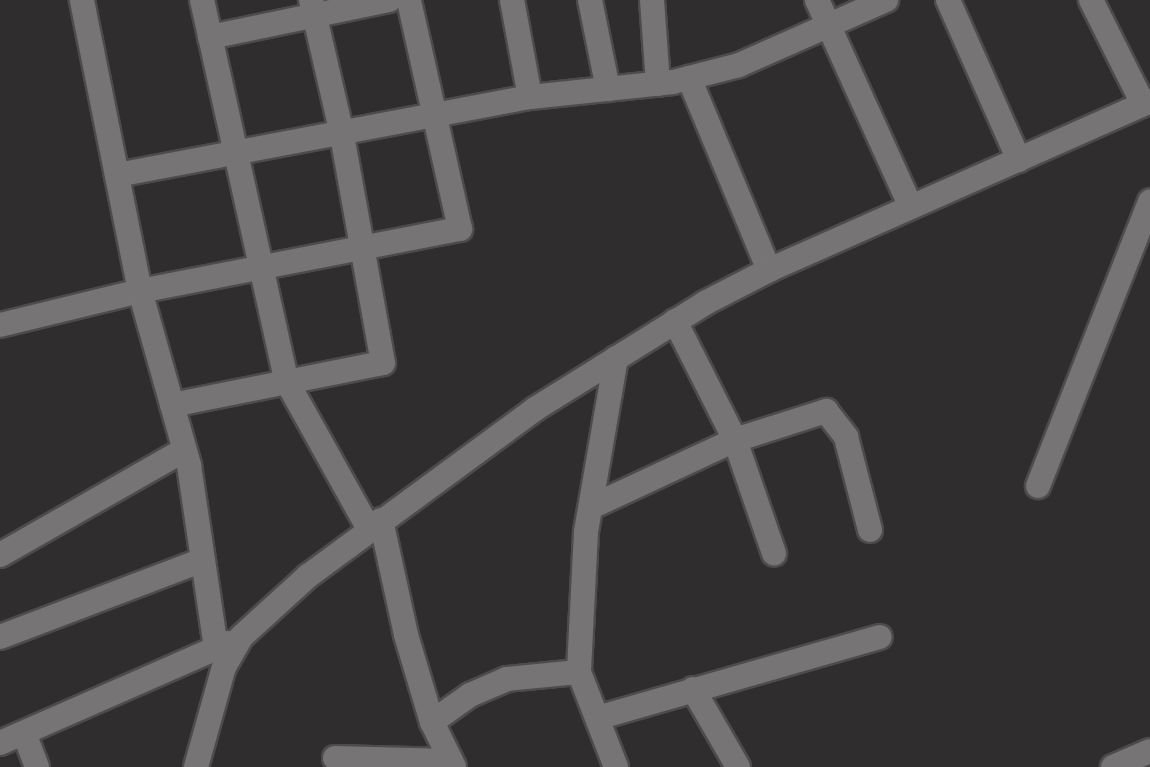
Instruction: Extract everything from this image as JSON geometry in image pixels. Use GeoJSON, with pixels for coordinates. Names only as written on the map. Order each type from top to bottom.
{"type":"FeatureCollection","features":[{"type":"Feature","properties":{"kind":"street"},"geometry":{"type":"LineString","coordinates":[[82,0],[140,291],[184,450],[216,648]]}},
{"type":"Feature","properties":{"kind":"street"},"geometry":{"type":"LineString","coordinates":[[202,0],[286,380],[375,525],[432,722],[452,764],[335,758]]}},
{"type":"Feature","properties":{"kind":"street"},"geometry":{"type":"LineString","coordinates":[[210,37],[313,7],[389,0]]}},
{"type":"Feature","properties":{"kind":"street"},"geometry":{"type":"LineString","coordinates":[[0,325],[140,291],[460,229],[409,0]]}},
{"type":"Feature","properties":{"kind":"street"},"geometry":{"type":"LineString","coordinates":[[512,0],[530,97]]}},
{"type":"Feature","properties":{"kind":"street"},"geometry":{"type":"LineString","coordinates":[[590,0],[608,89]]}},
{"type":"Feature","properties":{"kind":"street"},"geometry":{"type":"LineString","coordinates":[[652,0],[658,84]]}},
{"type":"Feature","properties":{"kind":"street"},"geometry":{"type":"LineString","coordinates":[[817,0],[910,205]]}},
{"type":"Feature","properties":{"kind":"street"},"geometry":{"type":"LineString","coordinates":[[117,175],[236,155],[530,97],[689,78],[739,65],[886,0]]}},
{"type":"Feature","properties":{"kind":"street"},"geometry":{"type":"LineString","coordinates":[[948,0],[1019,160]]}},
{"type":"Feature","properties":{"kind":"street"},"geometry":{"type":"LineString","coordinates":[[0,743],[241,637],[375,525],[535,409],[675,321],[769,270],[1147,102],[1091,0]]}},
{"type":"Feature","properties":{"kind":"street"},"geometry":{"type":"LineString","coordinates":[[172,405],[383,363],[342,134],[313,7]]}},
{"type":"Feature","properties":{"kind":"street"},"geometry":{"type":"LineString","coordinates":[[689,78],[769,270]]}},
{"type":"Feature","properties":{"kind":"street"},"geometry":{"type":"LineString","coordinates":[[1038,486],[1150,201]]}},
{"type":"Feature","properties":{"kind":"street"},"geometry":{"type":"LineString","coordinates":[[675,321],[735,440],[774,553]]}},
{"type":"Feature","properties":{"kind":"street"},"geometry":{"type":"LineString","coordinates":[[616,358],[591,507],[579,672],[616,767]]}},
{"type":"Feature","properties":{"kind":"street"},"geometry":{"type":"LineString","coordinates":[[591,507],[735,440],[812,412],[834,415],[846,437],[870,530]]}},
{"type":"Feature","properties":{"kind":"street"},"geometry":{"type":"LineString","coordinates":[[0,555],[184,450]]}},
{"type":"Feature","properties":{"kind":"street"},"geometry":{"type":"LineString","coordinates":[[0,637],[203,560]]}},
{"type":"Feature","properties":{"kind":"street"},"geometry":{"type":"LineString","coordinates":[[190,765],[224,667],[241,637]]}},
{"type":"Feature","properties":{"kind":"street"},"geometry":{"type":"LineString","coordinates":[[597,718],[880,637]]}},
{"type":"Feature","properties":{"kind":"street"},"geometry":{"type":"LineString","coordinates":[[432,722],[507,679],[579,672]]}},
{"type":"Feature","properties":{"kind":"street"},"geometry":{"type":"LineString","coordinates":[[693,689],[738,767]]}},
{"type":"Feature","properties":{"kind":"street"},"geometry":{"type":"LineString","coordinates":[[24,733],[37,767]]}},
{"type":"Feature","properties":{"kind":"street"},"geometry":{"type":"LineString","coordinates":[[1113,767],[1150,751]]}}]}
